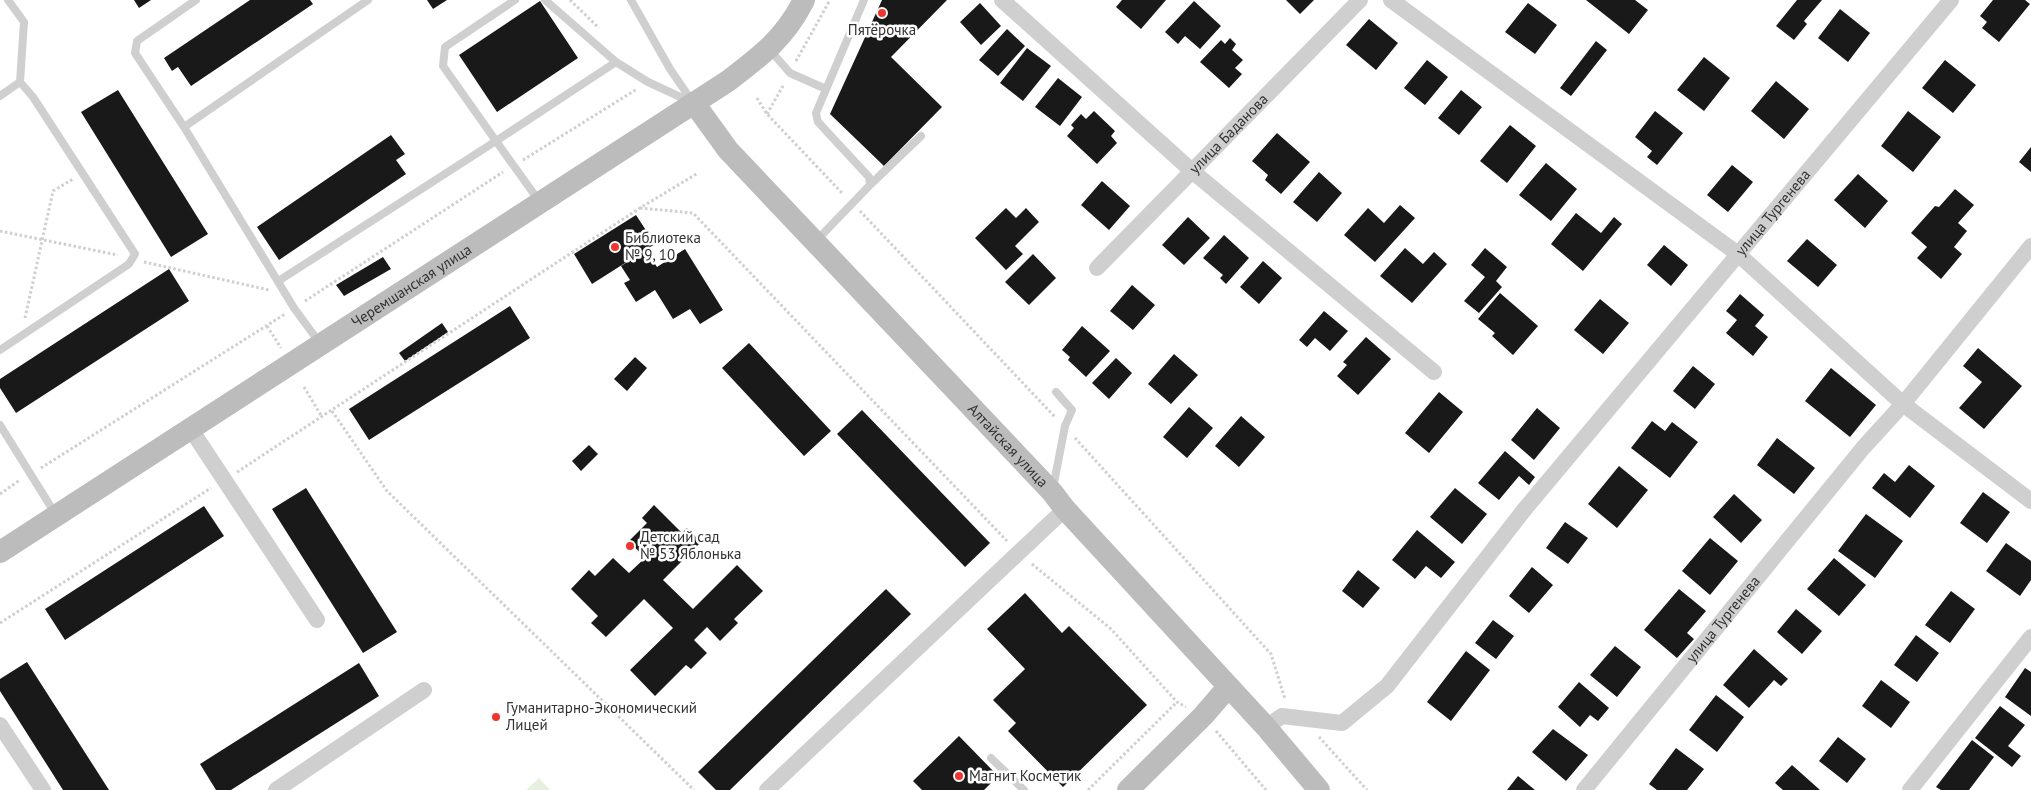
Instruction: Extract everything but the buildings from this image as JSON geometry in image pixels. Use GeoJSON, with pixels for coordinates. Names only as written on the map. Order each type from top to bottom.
{"type":"FeatureCollection","features":[{"type":"Feature","properties":{"kind":"main road","name":"Черемшанская улица"},"geometry":{"type":"LineString","coordinates":[[0,552],[539,201],[728,81],[770,49],[804,0]]}},
{"type":"Feature","properties":{"kind":"main road","name":"Алтайская улица"},"geometry":{"type":"LineString","coordinates":[[694,103],[728,150],[1059,501],[1266,727],[1319,790]]}},
{"type":"Feature","properties":{"kind":"main road"},"geometry":{"type":"LineString","coordinates":[[1128,790],[1203,716],[1228,687]]}},
{"type":"Feature","properties":{"kind":"street"},"geometry":{"type":"LineString","coordinates":[[1002,0],[1192,171],[1434,372]]}},
{"type":"Feature","properties":{"kind":"street","name":"улица Баданова"},"geometry":{"type":"LineString","coordinates":[[1098,268],[1360,0]]}},
{"type":"Feature","properties":{"kind":"street"},"geometry":{"type":"LineString","coordinates":[[1266,727],[1282,716],[1342,723],[1387,686],[1524,510],[1738,254],[1391,0]]}},
{"type":"Feature","properties":{"kind":"street","name":"улица Тургенева"},"geometry":{"type":"LineString","coordinates":[[1951,0],[1738,254],[1903,404],[2031,501]]}},
{"type":"Feature","properties":{"kind":"street","name":"улица Тургенева"},"geometry":{"type":"LineString","coordinates":[[1584,790],[1863,448],[1903,404],[2031,246]]}},
{"type":"Feature","properties":{"kind":"street"},"geometry":{"type":"LineString","coordinates":[[190,428],[317,620]]}},
{"type":"Feature","properties":{"kind":"street"},"geometry":{"type":"LineString","coordinates":[[767,790],[1019,553],[1059,501]]}},
{"type":"Feature","properties":{"kind":"street"},"geometry":{"type":"LineString","coordinates":[[1910,790],[2031,636]]}},
{"type":"Feature","properties":{"kind":"street"},"geometry":{"type":"LineString","coordinates":[[276,790],[424,690]]}},
{"type":"Feature","properties":{"kind":"street"},"geometry":{"type":"LineString","coordinates":[[0,725],[43,790]]}},
{"type":"Feature","properties":{"kind":"lane"},"geometry":{"type":"LineString","coordinates":[[0,350],[129,264],[136,254],[33,97],[20,82],[24,22],[8,0]]}},
{"type":"Feature","properties":{"kind":"lane"},"geometry":{"type":"LineString","coordinates":[[196,0],[137,41],[135,53],[184,126],[280,280],[294,308],[321,343]]}},
{"type":"Feature","properties":{"kind":"lane"},"geometry":{"type":"LineString","coordinates":[[184,126],[368,0]]}},
{"type":"Feature","properties":{"kind":"lane"},"geometry":{"type":"LineString","coordinates":[[515,0],[445,47],[442,66],[515,165],[539,201]]}},
{"type":"Feature","properties":{"kind":"lane"},"geometry":{"type":"LineString","coordinates":[[546,0],[616,62],[648,82],[694,103]]}},
{"type":"Feature","properties":{"kind":"lane"},"geometry":{"type":"LineString","coordinates":[[631,0],[670,69],[694,103]]}},
{"type":"Feature","properties":{"kind":"lane"},"geometry":{"type":"LineString","coordinates":[[864,0],[816,113],[818,122],[869,177],[870,186]]}},
{"type":"Feature","properties":{"kind":"lane"},"geometry":{"type":"LineString","coordinates":[[770,49],[790,72],[826,90]]}},
{"type":"Feature","properties":{"kind":"lane"},"geometry":{"type":"LineString","coordinates":[[280,280],[616,62]]}},
{"type":"Feature","properties":{"kind":"lane"},"geometry":{"type":"LineString","coordinates":[[0,96],[20,82]]}},
{"type":"Feature","properties":{"kind":"lane"},"geometry":{"type":"LineString","coordinates":[[815,242],[921,136]]}},
{"type":"Feature","properties":{"kind":"lane"},"geometry":{"type":"LineString","coordinates":[[1056,392],[1072,410],[1065,426],[1059,501]]}},
{"type":"Feature","properties":{"kind":"lane"},"geometry":{"type":"LineString","coordinates":[[0,425],[56,515]]}},
{"type":"Feature","properties":{"kind":"lane"},"geometry":{"type":"LineString","coordinates":[[992,758],[1024,790]]}},
{"type":"Feature","properties":{"kind":"path"},"geometry":{"type":"LineString","coordinates":[[767,114],[830,0]]}},
{"type":"Feature","properties":{"kind":"path"},"geometry":{"type":"LineString","coordinates":[[0,494],[648,82]]}},
{"type":"Feature","properties":{"kind":"path"},"geometry":{"type":"LineString","coordinates":[[22,336],[53,191],[83,172]]}},
{"type":"Feature","properties":{"kind":"path"},"geometry":{"type":"LineString","coordinates":[[0,623],[322,418],[640,208],[698,173]]}},
{"type":"Feature","properties":{"kind":"path"},"geometry":{"type":"LineString","coordinates":[[640,208],[693,213],[1019,553],[1110,629],[1177,702],[1203,716],[1266,790]]}},
{"type":"Feature","properties":{"kind":"path"},"geometry":{"type":"LineString","coordinates":[[267,326],[281,349]]}},
{"type":"Feature","properties":{"kind":"path"},"geometry":{"type":"LineString","coordinates":[[304,387],[322,418]]}},
{"type":"Feature","properties":{"kind":"path"},"geometry":{"type":"LineString","coordinates":[[332,411],[387,491],[694,790]]}},
{"type":"Feature","properties":{"kind":"path"},"geometry":{"type":"LineString","coordinates":[[1088,790],[1177,702]]}},
{"type":"Feature","properties":{"kind":"green space"},"geometry":{"type":"Polygon","coordinates":[[[539,778],[550,790],[526,790],[539,778]]]}},
{"type":"Feature","properties":{"kind":"place","name":"Пятёрочка"},"geometry":{"type":"Point","coordinates":[882,13]}},
{"type":"Feature","properties":{"kind":"place","name":"Библиотека № 9, 10"},"geometry":{"type":"Point","coordinates":[615,247]}},
{"type":"Feature","properties":{"kind":"place","name":"Детский сад № 53 Яблонька"},"geometry":{"type":"Point","coordinates":[630,546]}},
{"type":"Feature","properties":{"kind":"place","name":"Гуманитарно-Экономический Лицей"},"geometry":{"type":"Point","coordinates":[496,717]}},
{"type":"Feature","properties":{"kind":"place","name":"Магнит Косметик"},"geometry":{"type":"Point","coordinates":[959,776]}}]}
